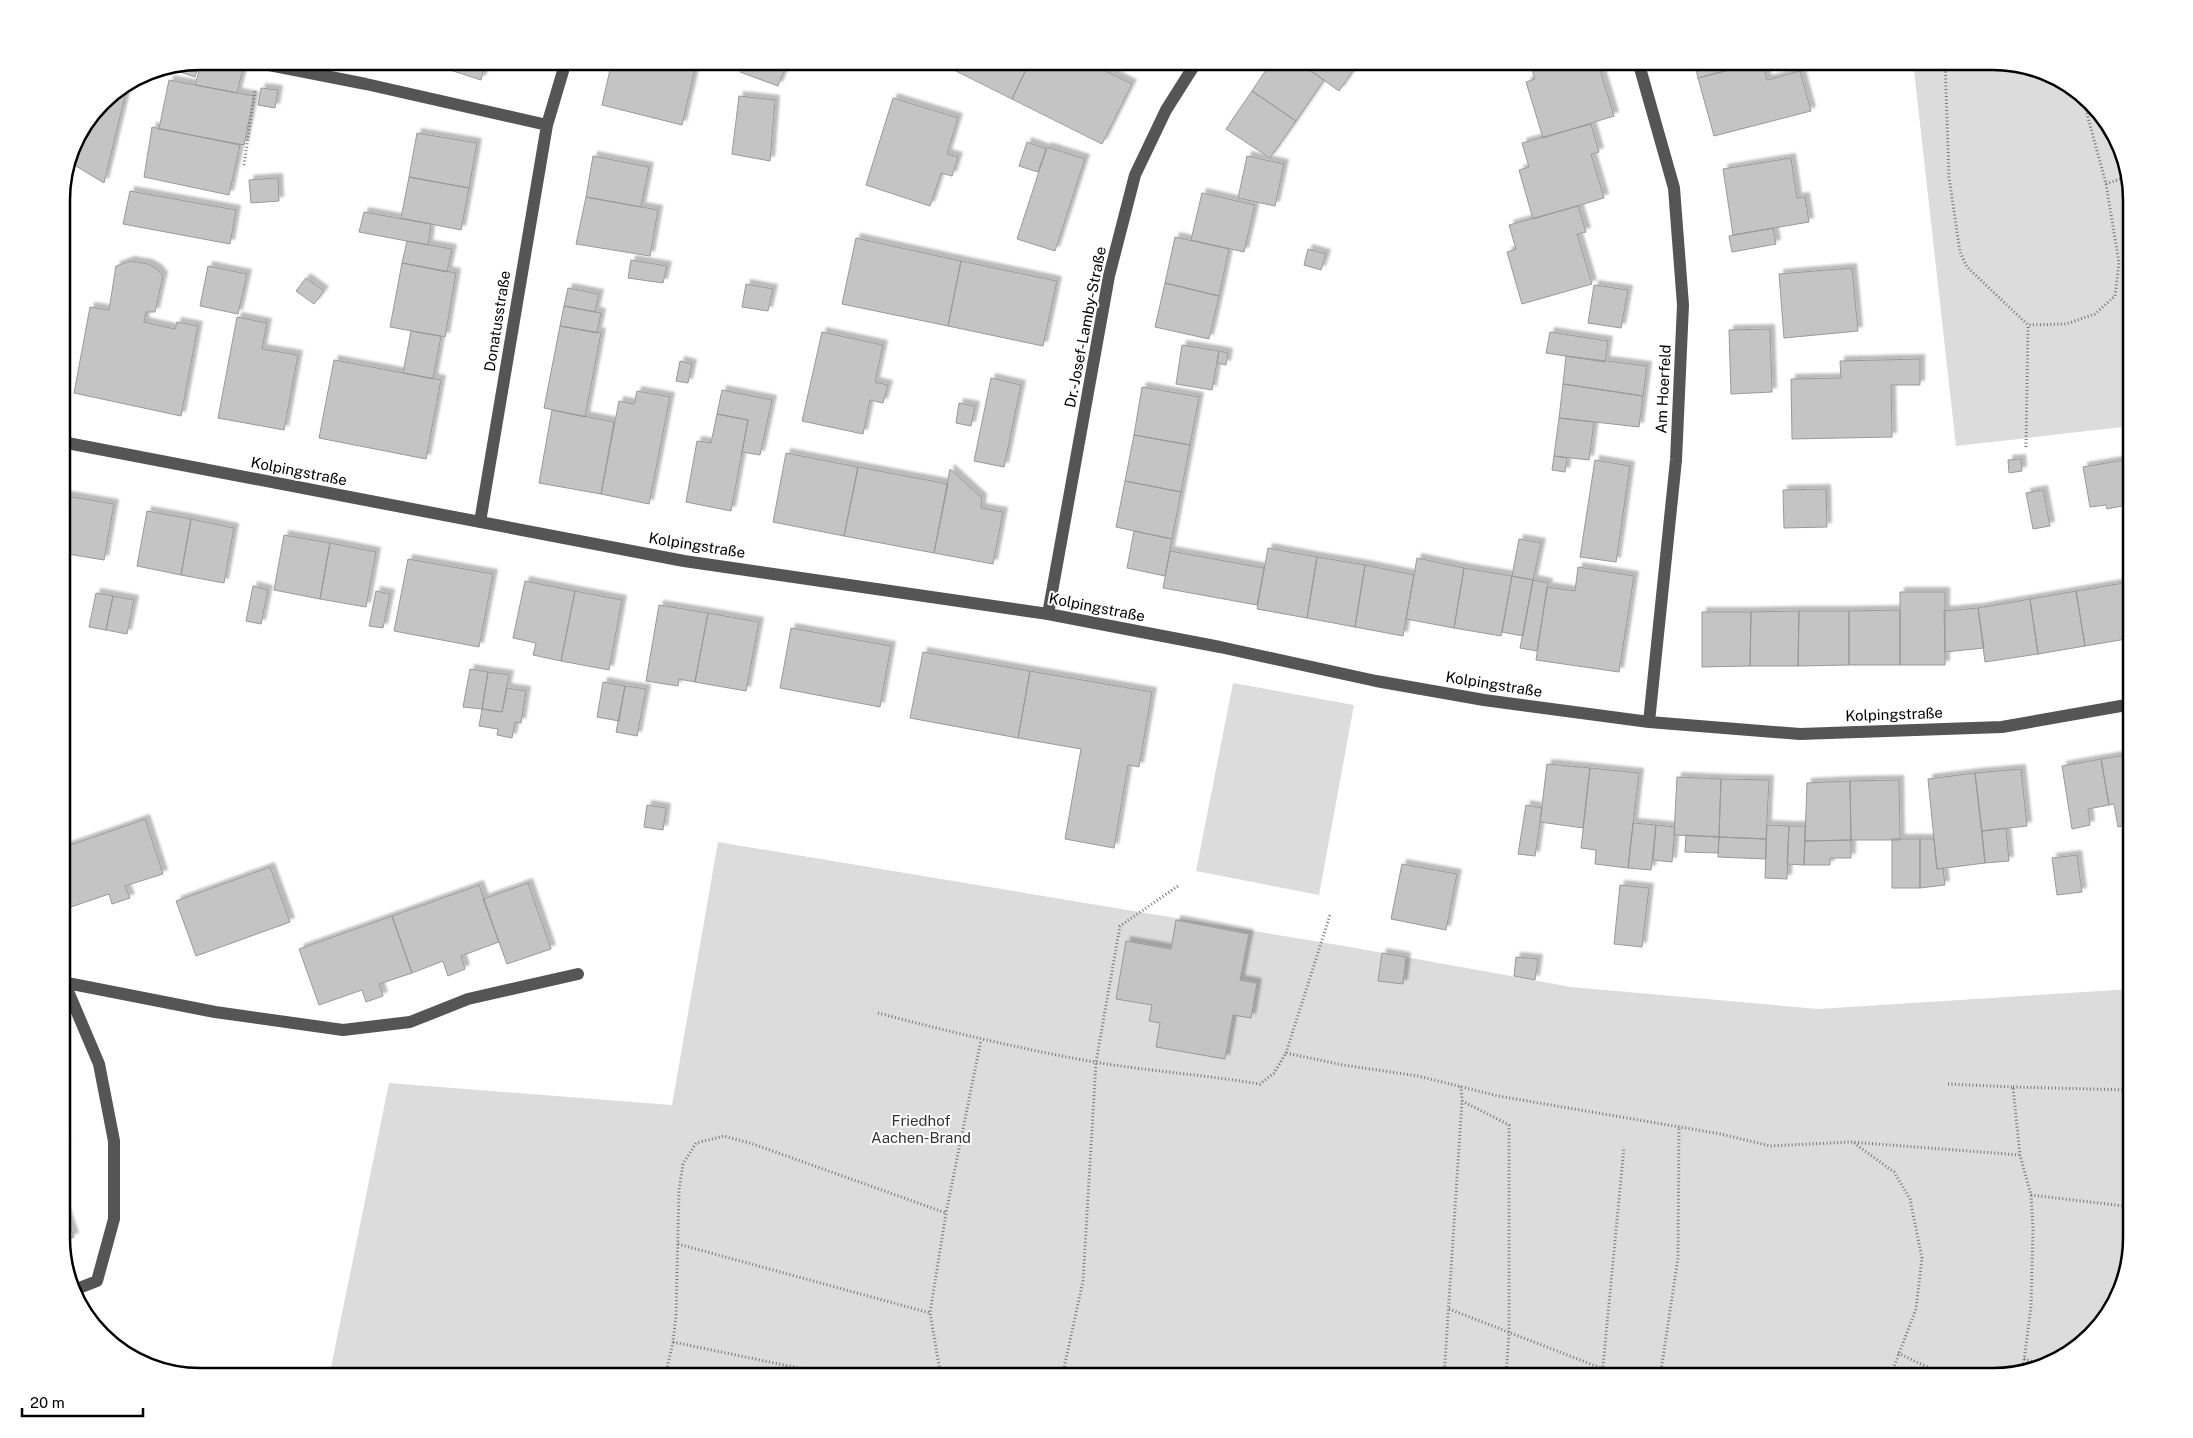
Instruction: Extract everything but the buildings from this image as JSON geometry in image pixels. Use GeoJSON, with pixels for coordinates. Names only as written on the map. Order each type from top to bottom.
{"type":"FeatureCollection","features":[{"type":"Feature","properties":{"kind":"street"},"geometry":{"type":"LineString","coordinates":[[298,70],[546,125]]}},
{"type":"Feature","properties":{"kind":"street","name":"Donatusstraße"},"geometry":{"type":"LineString","coordinates":[[480,522],[546,125],[563,70]]}},
{"type":"Feature","properties":{"kind":"street","name":"Dr.-Josef-Lamby-Straße"},"geometry":{"type":"LineString","coordinates":[[1048,614],[1110,276],[1135,175],[1166,110],[1191,70]]}},
{"type":"Feature","properties":{"kind":"street","name":"Am Hoerfeld"},"geometry":{"type":"LineString","coordinates":[[1641,70],[1674,188],[1683,305],[1676,460],[1649,722]]}},
{"type":"Feature","properties":{"kind":"street","name":"Kolpingstraße"},"geometry":{"type":"LineString","coordinates":[[70,444],[684,561],[1048,614],[1220,647],[1376,681],[1484,700],[1649,722],[1800,734],[1992,727],[2123,705]]}},
{"type":"Feature","properties":{"kind":"street"},"geometry":{"type":"LineString","coordinates":[[70,984],[215,1012],[343,1030],[410,1022],[468,999],[578,974]]}},
{"type":"Feature","properties":{"kind":"street"},"geometry":{"type":"LineString","coordinates":[[70,999],[99,1064],[114,1141],[114,1219],[97,1281],[80,1288]]}},
{"type":"Feature","properties":{"kind":"path"},"geometry":{"type":"LineString","coordinates":[[244,166],[258,70]]}},
{"type":"Feature","properties":{"kind":"path"},"geometry":{"type":"LineString","coordinates":[[1945,70],[1949,177],[1960,252],[1967,267],[2028,325],[2066,324],[2095,314],[2115,296],[2119,263],[2106,184],[2086,109]]}},
{"type":"Feature","properties":{"kind":"path"},"geometry":{"type":"LineString","coordinates":[[2106,184],[2121,179]]}},
{"type":"Feature","properties":{"kind":"path"},"geometry":{"type":"LineString","coordinates":[[2026,447],[2028,325]]}},
{"type":"Feature","properties":{"kind":"path"},"geometry":{"type":"LineString","coordinates":[[1064,1368],[1083,1281],[1096,1062],[1120,926],[1178,886]]}},
{"type":"Feature","properties":{"kind":"path"},"geometry":{"type":"LineString","coordinates":[[878,1013],[981,1040],[1096,1062],[1200,1074],[1260,1084],[1274,1073],[1286,1052],[1330,916]]}},
{"type":"Feature","properties":{"kind":"path"},"geometry":{"type":"LineString","coordinates":[[939,1368],[930,1313],[946,1213],[981,1040]]}},
{"type":"Feature","properties":{"kind":"path"},"geometry":{"type":"LineString","coordinates":[[1286,1052],[1343,1064],[1418,1076],[1498,1096],[1679,1126],[1770,1146],[1853,1142],[2020,1155]]}},
{"type":"Feature","properties":{"kind":"path"},"geometry":{"type":"LineString","coordinates":[[1948,1084],[2123,1090]]}},
{"type":"Feature","properties":{"kind":"path"},"geometry":{"type":"LineString","coordinates":[[1445,1368],[1462,1101],[1460,1086]]}},
{"type":"Feature","properties":{"kind":"path"},"geometry":{"type":"LineString","coordinates":[[2013,1087],[2020,1155],[2031,1195],[2033,1268],[2023,1365]]}},
{"type":"Feature","properties":{"kind":"path"},"geometry":{"type":"LineString","coordinates":[[1462,1101],[1509,1125],[1506,1368]]}},
{"type":"Feature","properties":{"kind":"path"},"geometry":{"type":"LineString","coordinates":[[1661,1368],[1678,1258],[1679,1126]]}},
{"type":"Feature","properties":{"kind":"path"},"geometry":{"type":"LineString","coordinates":[[667,1368],[673,1342],[679,1190],[683,1164],[696,1143],[724,1136],[753,1144],[946,1213]]}},
{"type":"Feature","properties":{"kind":"path"},"geometry":{"type":"LineString","coordinates":[[1853,1142],[1894,1172],[1910,1199],[1922,1258],[1916,1309],[1893,1368]]}},
{"type":"Feature","properties":{"kind":"path"},"geometry":{"type":"LineString","coordinates":[[1602,1368],[1624,1147]]}},
{"type":"Feature","properties":{"kind":"path"},"geometry":{"type":"LineString","coordinates":[[2031,1195],[2123,1205]]}},
{"type":"Feature","properties":{"kind":"path"},"geometry":{"type":"LineString","coordinates":[[678,1244],[930,1313]]}},
{"type":"Feature","properties":{"kind":"path"},"geometry":{"type":"LineString","coordinates":[[1449,1309],[1597,1368]]}},
{"type":"Feature","properties":{"kind":"path"},"geometry":{"type":"LineString","coordinates":[[673,1342],[799,1368]]}},
{"type":"Feature","properties":{"kind":"path"},"geometry":{"type":"LineString","coordinates":[[1898,1353],[1929,1368]]}},
{"type":"Feature","properties":{"kind":"path"},"geometry":{"type":"LineString","coordinates":[[2024,1359],[2033,1362]]}},
{"type":"Feature","properties":{"kind":"green space"},"geometry":{"type":"Polygon","coordinates":[[[1914,70],[2010,71],[2027,74],[2051,83],[2079,102],[2106,135],[2119,166],[2123,200],[2123,427],[1956,446],[1914,70]]]}},
{"type":"Feature","properties":{"kind":"green space"},"geometry":{"type":"Polygon","coordinates":[[[1233,683],[1354,705],[1319,895],[1196,871],[1233,683]]]}},
{"type":"Feature","properties":{"kind":"green space","name":"Friedhof Aachen-Brand"},"geometry":{"type":"Polygon","coordinates":[[[718,842],[1350,947],[1571,987],[1818,1009],[2123,990],[2122,1255],[2119,1272],[2110,1296],[2091,1324],[2079,1336],[2058,1351],[2043,1358],[2027,1364],[2010,1367],[331,1368],[389,1083],[672,1105],[718,842]]]}}]}
